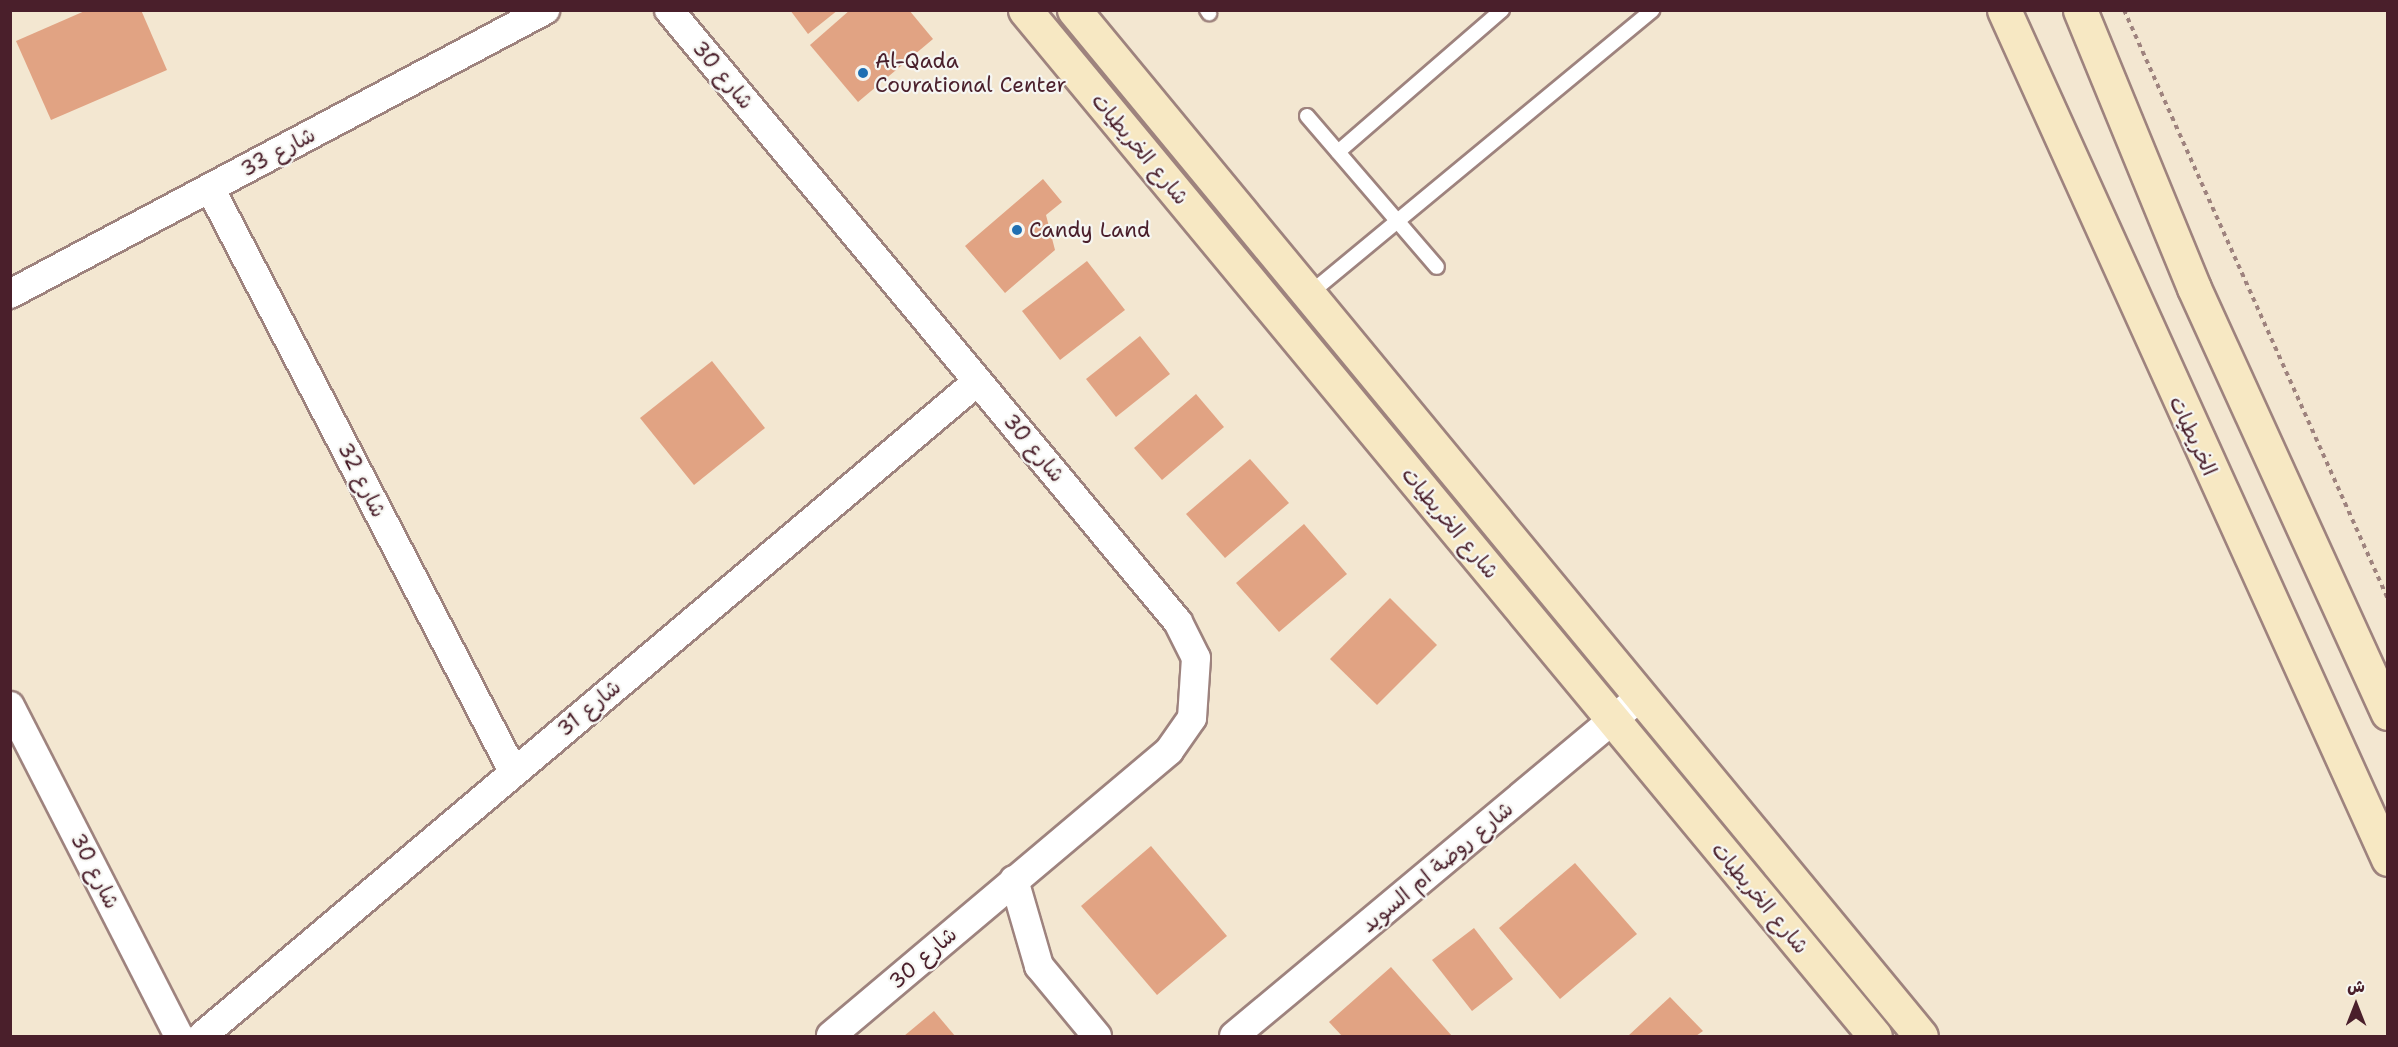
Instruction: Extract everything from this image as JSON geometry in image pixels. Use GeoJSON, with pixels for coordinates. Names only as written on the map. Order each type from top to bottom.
{"type":"FeatureCollection","features":[{"type":"Feature","properties":{"kind":"street","name":"شارع 33"},"geometry":{"type":"LineString","coordinates":[[10,294],[545,10]]}},
{"type":"Feature","properties":{"kind":"street","name":"شارع 30"},"geometry":{"type":"LineString","coordinates":[[669,10],[1178,622],[1193,649],[1199,678],[1192,718],[1169,751],[831,1036]]}},
{"type":"Feature","properties":{"kind":"street","name":"شارع الخريطيات"},"geometry":{"type":"LineString","coordinates":[[1025,10],[1875,1036]]}},
{"type":"Feature","properties":{"kind":"street","name":"شارع الخريطيات"},"geometry":{"type":"LineString","coordinates":[[1074,10],[1921,1036]]}},
{"type":"Feature","properties":{"kind":"street","name":"الخريطيات"},"geometry":{"type":"LineString","coordinates":[[2004,10],[2388,859]]}},
{"type":"Feature","properties":{"kind":"street"},"geometry":{"type":"LineString","coordinates":[[2080,10],[2194,288],[2388,713]]}},
{"type":"Feature","properties":{"kind":"street","name":"شارع 32"},"geometry":{"type":"LineString","coordinates":[[210,188],[513,771]]}},
{"type":"Feature","properties":{"kind":"street","name":"شارع 31"},"geometry":{"type":"LineString","coordinates":[[202,1036],[513,771],[978,381]]}},
{"type":"Feature","properties":{"kind":"street","name":"شارع روضة ام السويد"},"geometry":{"type":"LineString","coordinates":[[1234,1036],[1640,697]]}},
{"type":"Feature","properties":{"kind":"street","name":"شارع 30"},"geometry":{"type":"LineString","coordinates":[[10,705],[21,754],[178,1036]]}},
{"type":"Feature","properties":{"kind":"street"},"geometry":{"type":"LineString","coordinates":[[1014,880],[1039,966],[1097,1036]]}},
{"type":"Feature","properties":{"kind":"lane"},"geometry":{"type":"LineString","coordinates":[[1338,152],[1502,10]]}},
{"type":"Feature","properties":{"kind":"lane"},"geometry":{"type":"LineString","coordinates":[[1308,295],[1653,10]]}},
{"type":"Feature","properties":{"kind":"lane"},"geometry":{"type":"LineString","coordinates":[[1307,116],[1437,267]]}},
{"type":"Feature","properties":{"kind":"path"},"geometry":{"type":"LineString","coordinates":[[2124,10],[2388,600]]}},
{"type":"Feature","properties":{"kind":"building"},"geometry":{"type":"Polygon","coordinates":[[[87,10],[141,10],[167,70],[51,120],[16,41],[87,10]]]}},
{"type":"Feature","properties":{"kind":"building"},"geometry":{"type":"Polygon","coordinates":[[[790,10],[838,10],[808,34],[790,10]]]}},
{"type":"Feature","properties":{"kind":"building","name":"Al-Qada Courational Center"},"geometry":{"type":"Polygon","coordinates":[[[850,10],[909,10],[933,39],[858,102],[810,45],[850,10]]]}},
{"type":"Feature","properties":{"kind":"building","name":"Candy Land"},"geometry":{"type":"Polygon","coordinates":[[[1043,179],[1062,202],[1046,215],[1055,250],[1005,293],[965,246],[1043,179]]]}},
{"type":"Feature","properties":{"kind":"building"},"geometry":{"type":"Polygon","coordinates":[[[1087,261],[1125,310],[1060,360],[1022,311],[1087,261]]]}},
{"type":"Feature","properties":{"kind":"building"},"geometry":{"type":"Polygon","coordinates":[[[1140,336],[1170,374],[1116,417],[1086,379],[1140,336]]]}},
{"type":"Feature","properties":{"kind":"building"},"geometry":{"type":"Polygon","coordinates":[[[712,361],[765,428],[694,485],[640,418],[712,361]]]}},
{"type":"Feature","properties":{"kind":"building"},"geometry":{"type":"Polygon","coordinates":[[[1196,394],[1224,427],[1162,480],[1134,448],[1196,394]]]}},
{"type":"Feature","properties":{"kind":"building"},"geometry":{"type":"Polygon","coordinates":[[[1250,459],[1289,503],[1225,558],[1186,514],[1250,459]]]}},
{"type":"Feature","properties":{"kind":"building"},"geometry":{"type":"Polygon","coordinates":[[[1304,524],[1347,574],[1279,632],[1236,583],[1304,524]]]}},
{"type":"Feature","properties":{"kind":"building"},"geometry":{"type":"Polygon","coordinates":[[[1390,598],[1437,645],[1377,705],[1330,659],[1390,598]]]}},
{"type":"Feature","properties":{"kind":"building"},"geometry":{"type":"Polygon","coordinates":[[[1151,846],[1227,936],[1157,995],[1081,906],[1151,846]]]}},
{"type":"Feature","properties":{"kind":"building"},"geometry":{"type":"Polygon","coordinates":[[[1575,863],[1637,934],[1560,999],[1499,928],[1575,863]]]}},
{"type":"Feature","properties":{"kind":"building"},"geometry":{"type":"Polygon","coordinates":[[[1474,928],[1513,979],[1472,1011],[1432,960],[1474,928]]]}},
{"type":"Feature","properties":{"kind":"building"},"geometry":{"type":"Polygon","coordinates":[[[1391,967],[1452,1036],[1342,1036],[1329,1022],[1391,967]]]}},
{"type":"Feature","properties":{"kind":"building"},"geometry":{"type":"Polygon","coordinates":[[[1670,997],[1703,1031],[1696,1036],[1628,1036],[1670,997]]]}},
{"type":"Feature","properties":{"kind":"building"},"geometry":{"type":"Polygon","coordinates":[[[934,1011],[955,1036],[904,1036],[934,1011]]]}},
{"type":"Feature","properties":{"kind":"place","name":"Al-Qada Courational Center"},"geometry":{"type":"Point","coordinates":[863,73]}},
{"type":"Feature","properties":{"kind":"place","name":"Candy Land"},"geometry":{"type":"Point","coordinates":[1017,230]}}]}
